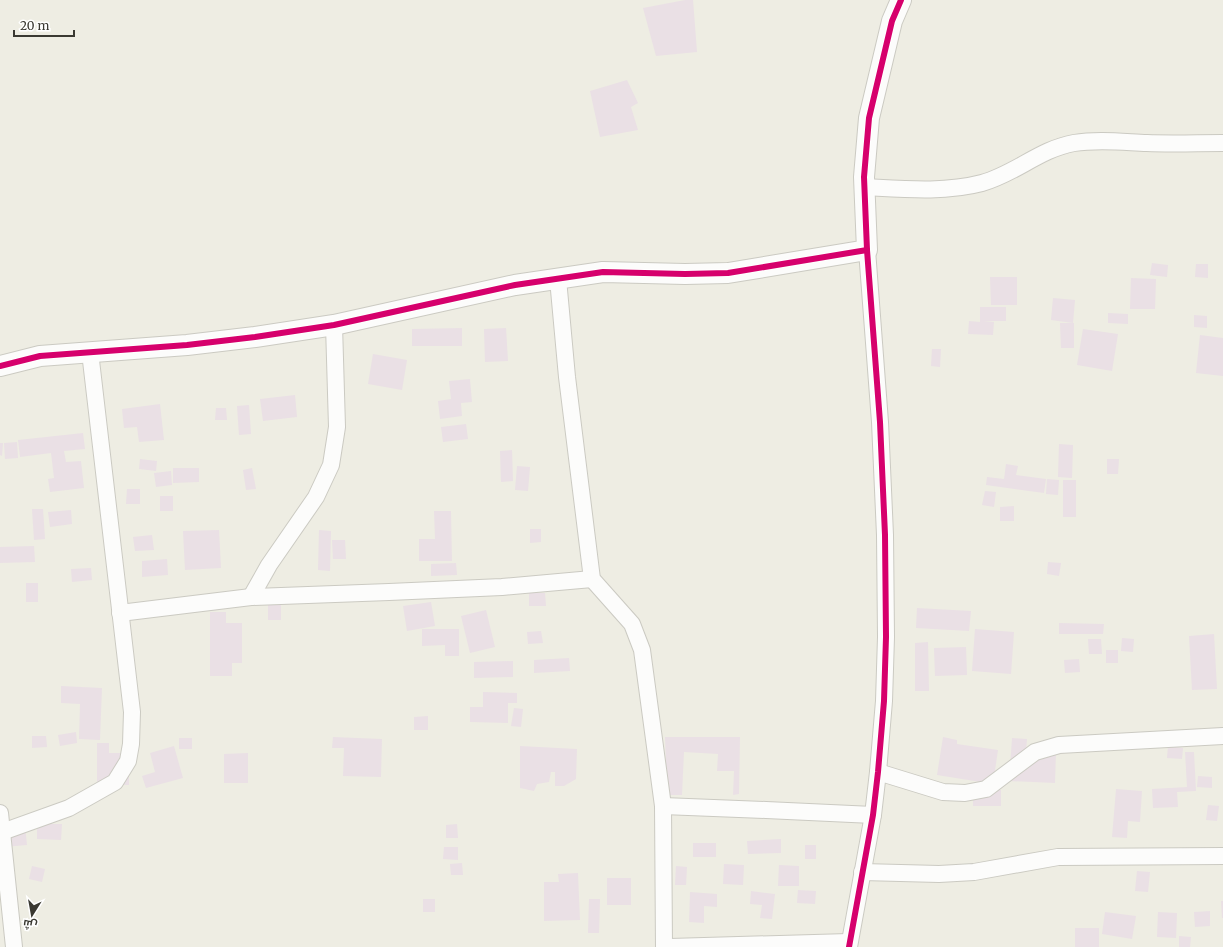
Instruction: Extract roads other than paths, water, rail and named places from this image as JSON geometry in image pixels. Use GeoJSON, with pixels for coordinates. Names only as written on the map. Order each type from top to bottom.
{"type":"FeatureCollection","features":[{"type":"Feature","properties":{"kind":"street"},"geometry":{"type":"LineString","coordinates":[[670,947],[849,945],[873,815],[884,702],[885,666],[885,535],[880,422],[866,250],[864,186],[866,143],[869,118],[892,21],[901,0]]}},
{"type":"Feature","properties":{"kind":"street"},"geometry":{"type":"LineString","coordinates":[[864,186],[912,190],[958,188],[983,183],[1005,174],[1054,149],[1074,143],[1118,141],[1223,143]]}},
{"type":"Feature","properties":{"kind":"street"},"geometry":{"type":"LineString","coordinates":[[0,366],[40,356],[187,345],[255,337],[334,324],[514,285],[603,272],[685,274],[728,273],[866,250]]}},
{"type":"Feature","properties":{"kind":"street"},"geometry":{"type":"LineString","coordinates":[[558,279],[567,377],[592,579],[632,624],[642,650],[663,806],[664,947]]}},
{"type":"Feature","properties":{"kind":"street"},"geometry":{"type":"LineString","coordinates":[[251,597],[269,565],[316,497],[331,465],[337,428],[334,324]]}},
{"type":"Feature","properties":{"kind":"street"},"geometry":{"type":"LineString","coordinates":[[2,832],[69,808],[115,782],[128,761],[132,744],[132,712],[90,352]]}},
{"type":"Feature","properties":{"kind":"street"},"geometry":{"type":"LineString","coordinates":[[120,613],[251,597],[464,589],[592,579]]}},
{"type":"Feature","properties":{"kind":"street"},"geometry":{"type":"LineString","coordinates":[[878,772],[943,792],[965,793],[986,789],[1035,752],[1059,745],[1223,736]]}},
{"type":"Feature","properties":{"kind":"street"},"geometry":{"type":"LineString","coordinates":[[663,806],[873,815]]}},
{"type":"Feature","properties":{"kind":"street"},"geometry":{"type":"LineString","coordinates":[[0,813],[6,925],[14,947]]}},
{"type":"Feature","properties":{"kind":"street"},"geometry":{"type":"LineString","coordinates":[[862,872],[939,874],[974,872],[1058,857],[1223,856]]}}]}
